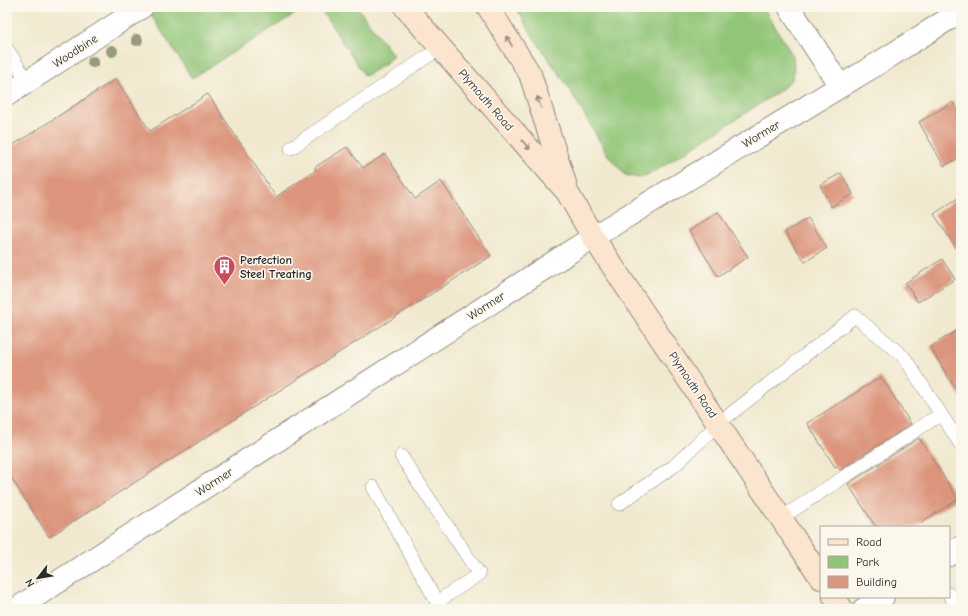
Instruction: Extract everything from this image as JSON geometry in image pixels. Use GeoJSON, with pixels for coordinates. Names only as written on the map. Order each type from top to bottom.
{"type":"FeatureCollection","features":[{"type":"Feature","properties":{"kind":"main road","name":"Plymouth Road"},"geometry":{"type":"LineString","coordinates":[[405,7],[567,192],[594,237],[820,576]]}},
{"type":"Feature","properties":{"kind":"main road","name":"Plymouth Road"},"geometry":{"type":"LineString","coordinates":[[488,7],[530,74],[567,192]]}},
{"type":"Feature","properties":{"kind":"main road"},"geometry":{"type":"LineString","coordinates":[[835,598],[842,609]]}},
{"type":"Feature","properties":{"kind":"street","name":"Woodbine"},"geometry":{"type":"LineString","coordinates":[[7,95],[142,7]]}},
{"type":"Feature","properties":{"kind":"street"},"geometry":{"type":"LineString","coordinates":[[789,7],[840,86]]}},
{"type":"Feature","properties":{"kind":"street","name":"Wormer"},"geometry":{"type":"LineString","coordinates":[[16,609],[594,237],[961,11]]}},
{"type":"Feature","properties":{"kind":"street"},"geometry":{"type":"LineString","coordinates":[[950,554],[961,547]]}},
{"type":"Feature","properties":{"kind":"street"},"geometry":{"type":"LineString","coordinates":[[864,609],[881,598]]}},
{"type":"Feature","properties":{"kind":"lane"},"geometry":{"type":"LineString","coordinates":[[291,148],[440,48]]}},
{"type":"Feature","properties":{"kind":"lane"},"geometry":{"type":"LineString","coordinates":[[7,49],[28,82]]}},
{"type":"Feature","properties":{"kind":"lane"},"geometry":{"type":"LineString","coordinates":[[619,504],[674,466],[719,423],[855,316],[904,357],[961,445]]}},
{"type":"Feature","properties":{"kind":"lane"},"geometry":{"type":"LineString","coordinates":[[781,518],[941,414]]}},
{"type":"Feature","properties":{"kind":"lane"},"geometry":{"type":"LineString","coordinates":[[373,487],[437,602],[479,574],[400,456]]}},
{"type":"Feature","properties":{"kind":"lane"},"geometry":{"type":"LineString","coordinates":[[950,596],[958,609]]}},
{"type":"Feature","properties":{"kind":"green space"},"geometry":{"type":"Polygon","coordinates":[[[166,7],[306,7],[192,78],[151,15],[166,7]]]}},
{"type":"Feature","properties":{"kind":"green space"},"geometry":{"type":"Polygon","coordinates":[[[319,7],[357,7],[393,55],[385,64],[365,76],[319,7]]]}},
{"type":"Feature","properties":{"kind":"green space"},"geometry":{"type":"Polygon","coordinates":[[[516,7],[763,7],[793,56],[794,68],[792,79],[781,90],[654,172],[639,178],[625,175],[607,154],[569,88],[536,41],[516,7]]]}},
{"type":"Feature","properties":{"kind":"building","name":"Perfection Steel Treating"},"geometry":{"type":"Polygon","coordinates":[[[116,79],[150,131],[208,94],[276,197],[316,170],[315,167],[347,147],[363,168],[385,154],[415,199],[441,181],[491,256],[49,537],[7,471],[7,149],[116,79]]]}},
{"type":"Feature","properties":{"kind":"building"},"geometry":{"type":"Polygon","coordinates":[[[953,102],[961,117],[961,157],[944,166],[919,122],[953,102]]]}},
{"type":"Feature","properties":{"kind":"building"},"geometry":{"type":"Polygon","coordinates":[[[841,173],[853,194],[831,207],[820,185],[841,173]]]}},
{"type":"Feature","properties":{"kind":"building"},"geometry":{"type":"Polygon","coordinates":[[[961,196],[961,256],[934,214],[961,196]]]}},
{"type":"Feature","properties":{"kind":"building"},"geometry":{"type":"Polygon","coordinates":[[[718,212],[748,257],[718,276],[689,231],[718,212]]]}},
{"type":"Feature","properties":{"kind":"building"},"geometry":{"type":"Polygon","coordinates":[[[808,218],[827,248],[805,262],[785,232],[808,218]]]}},
{"type":"Feature","properties":{"kind":"building"},"geometry":{"type":"Polygon","coordinates":[[[942,259],[955,279],[918,302],[905,283],[942,259]]]}},
{"type":"Feature","properties":{"kind":"building"},"geometry":{"type":"Polygon","coordinates":[[[961,328],[961,398],[930,347],[961,328]]]}},
{"type":"Feature","properties":{"kind":"building"},"geometry":{"type":"Polygon","coordinates":[[[881,377],[911,424],[840,470],[837,466],[835,467],[807,423],[881,377]]]}},
{"type":"Feature","properties":{"kind":"building"},"geometry":{"type":"Polygon","coordinates":[[[919,438],[958,499],[916,526],[875,526],[848,484],[919,438]]]}},
{"type":"Feature","properties":{"kind":"place","name":"Perfection Steel Treating"},"geometry":{"type":"Point","coordinates":[225,286]}}]}
